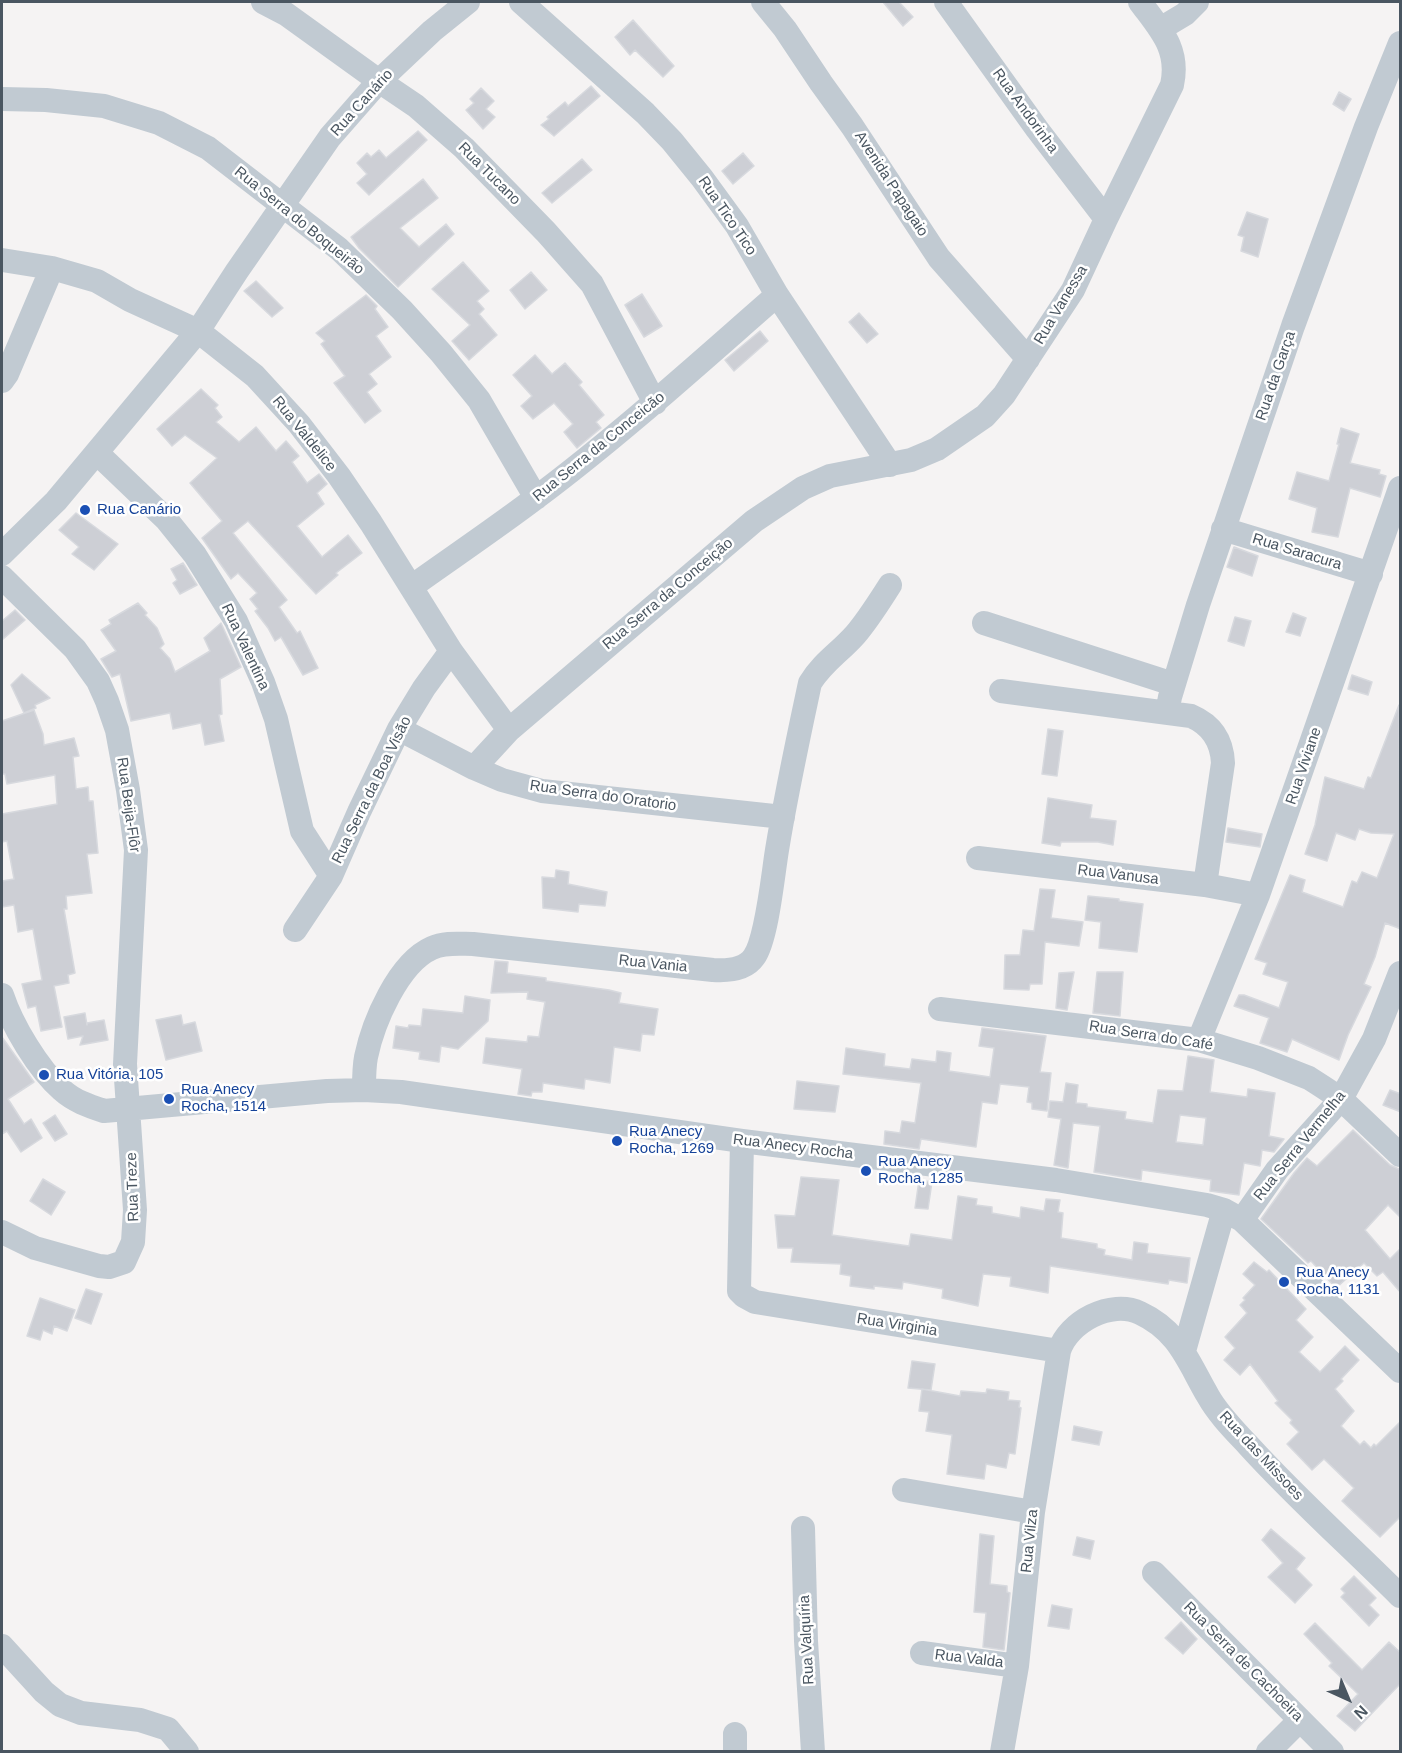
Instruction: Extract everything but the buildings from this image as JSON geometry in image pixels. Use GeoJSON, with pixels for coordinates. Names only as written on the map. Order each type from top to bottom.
{"type":"FeatureCollection","features":[{"type":"Feature","properties":{"kind":"street","name":"Rua Tucano"},"geometry":{"type":"LineString","coordinates":[[263,2],[286,14],[416,106],[464,148],[546,232],[592,284],[655,403]]}},
{"type":"Feature","properties":{"kind":"street","name":"Rua Canário"},"geometry":{"type":"LineString","coordinates":[[2,554],[56,501],[198,331],[281,205],[330,137],[379,81],[432,31],[468,2]]}},
{"type":"Feature","properties":{"kind":"street","name":"Rua Tico Tico"},"geometry":{"type":"LineString","coordinates":[[521,2],[645,113],[672,141],[702,178],[737,226],[777,295],[890,465]]}},
{"type":"Feature","properties":{"kind":"street","name":"Avenida Papagaio"},"geometry":{"type":"LineString","coordinates":[[763,2],[785,28],[939,258],[1028,359]]}},
{"type":"Feature","properties":{"kind":"street","name":"Rua Andorinha"},"geometry":{"type":"LineString","coordinates":[[946,2],[1037,129],[1106,219]]}},
{"type":"Feature","properties":{"kind":"street"},"geometry":{"type":"LineString","coordinates":[[1140,2],[1160,29],[1185,14],[1197,2]]}},
{"type":"Feature","properties":{"kind":"street","name":"Rua Vanessa"},"geometry":{"type":"LineString","coordinates":[[890,465],[911,460],[937,449],[985,416],[1004,395],[1073,291],[1150,128],[1166,100],[1175,69],[1173,53],[1160,29]]}},
{"type":"Feature","properties":{"kind":"street","name":"Rua da Garça"},"geometry":{"type":"LineString","coordinates":[[1167,713],[1173,684],[1223,529],[1297,315],[1349,171],[1401,43]]}},
{"type":"Feature","properties":{"kind":"street","name":"Rua Serra do Boqueirão"},"geometry":{"type":"LineString","coordinates":[[2,99],[46,100],[104,106],[159,123],[208,148],[339,249],[402,310],[479,400],[536,498]]}},
{"type":"Feature","properties":{"kind":"street","name":"Rua Valdelice"},"geometry":{"type":"LineString","coordinates":[[2,260],[52,268],[97,281],[130,300],[198,331],[255,376],[299,424],[339,477],[451,651],[509,730]]}},
{"type":"Feature","properties":{"kind":"street"},"geometry":{"type":"LineString","coordinates":[[2,381],[52,268]]}},
{"type":"Feature","properties":{"kind":"street","name":"Rua Serra da Conceicão"},"geometry":{"type":"LineString","coordinates":[[411,587],[536,498],[655,403],[777,295]]}},
{"type":"Feature","properties":{"kind":"street","name":"Rua Valentina"},"geometry":{"type":"LineString","coordinates":[[97,453],[166,519],[195,555],[236,621],[263,682],[276,719],[302,831],[331,876]]}},
{"type":"Feature","properties":{"kind":"street","name":"Rua Serra da Conceição"},"geometry":{"type":"LineString","coordinates":[[474,768],[509,730],[754,521],[803,488],[830,476],[890,465]]}},
{"type":"Feature","properties":{"kind":"street","name":"Rua Viviane"},"geometry":{"type":"LineString","coordinates":[[1199,1040],[1257,895],[1401,488]]}},
{"type":"Feature","properties":{"kind":"street","name":"Rua Saracura"},"geometry":{"type":"LineString","coordinates":[[1223,529],[1371,574]]}},
{"type":"Feature","properties":{"kind":"street","name":"Rua Beija-Flôr"},"geometry":{"type":"LineString","coordinates":[[2,577],[75,649],[98,681],[117,730],[136,850],[125,1064],[129,1110]]}},
{"type":"Feature","properties":{"kind":"street","name":"Rua Vania"},"geometry":{"type":"LineString","coordinates":[[364,1090],[365,1058],[380,1014],[406,968],[432,948],[447,944],[473,944],[713,970],[733,970],[746,965],[755,956],[767,916],[783,818],[810,683],[818,670],[833,654],[854,637],[890,585]]}},
{"type":"Feature","properties":{"kind":"street"},"geometry":{"type":"LineString","coordinates":[[984,623],[1173,684]]}},
{"type":"Feature","properties":{"kind":"street","name":"Rua Serra da Boa Visão"},"geometry":{"type":"LineString","coordinates":[[295,930],[331,876],[399,729],[424,688],[451,651]]}},
{"type":"Feature","properties":{"kind":"street"},"geometry":{"type":"LineString","coordinates":[[1001,692],[1191,716],[1209,727],[1222,748],[1223,763],[1205,885]]}},
{"type":"Feature","properties":{"kind":"street","name":"Rua Serra do Oratorio"},"geometry":{"type":"LineString","coordinates":[[399,729],[502,780],[542,790],[783,818]]}},
{"type":"Feature","properties":{"kind":"street","name":"Rua Vanusa"},"geometry":{"type":"LineString","coordinates":[[978,858],[1205,885],[1257,895]]}},
{"type":"Feature","properties":{"kind":"street","name":"Rua Serra Vermelha"},"geometry":{"type":"LineString","coordinates":[[1184,1351],[1233,1215],[1341,1099],[1374,1039],[1401,973]]}},
{"type":"Feature","properties":{"kind":"street","name":"Rua Anecy Rocha"},"geometry":{"type":"LineString","coordinates":[[2,995],[21,1034],[52,1080],[81,1103],[104,1111],[327,1091],[400,1092],[742,1140],[1056,1180],[1207,1205],[1233,1215],[1401,1371]]}},
{"type":"Feature","properties":{"kind":"street","name":"Rua Serra do Café"},"geometry":{"type":"LineString","coordinates":[[940,1009],[1199,1040],[1258,1058],[1309,1078],[1341,1099],[1401,1155]]}},
{"type":"Feature","properties":{"kind":"street","name":"Rua Treze"},"geometry":{"type":"LineString","coordinates":[[2,1232],[35,1248],[67,1258],[109,1267],[124,1262],[134,1242],[135,1210],[129,1110]]}},
{"type":"Feature","properties":{"kind":"street","name":"Rua Virginia"},"geometry":{"type":"LineString","coordinates":[[742,1140],[739,1291],[744,1296],[755,1302],[1063,1342]]}},
{"type":"Feature","properties":{"kind":"street","name":"Rua das Missoes"},"geometry":{"type":"LineString","coordinates":[[1063,1342],[1095,1316],[1108,1310],[1125,1308],[1140,1313],[1160,1325],[1174,1337],[1209,1397],[1248,1446],[1401,1596]]}},
{"type":"Feature","properties":{"kind":"street","name":"Rua Vilza"},"geometry":{"type":"LineString","coordinates":[[1002,1752],[1017,1666],[1033,1512],[1063,1342]]}},
{"type":"Feature","properties":{"kind":"street"},"geometry":{"type":"LineString","coordinates":[[904,1490],[1033,1512]]}},
{"type":"Feature","properties":{"kind":"street","name":"Rua Valquíria"},"geometry":{"type":"LineString","coordinates":[[803,1528],[806,1641],[813,1752]]}},
{"type":"Feature","properties":{"kind":"street","name":"Rua Serra de Cachoeira"},"geometry":{"type":"LineString","coordinates":[[1154,1573],[1332,1752]]}},
{"type":"Feature","properties":{"kind":"street"},"geometry":{"type":"LineString","coordinates":[[2,1646],[44,1692],[60,1705],[81,1713],[140,1720],[168,1729],[187,1752]]}},
{"type":"Feature","properties":{"kind":"street","name":"Rua Valda"},"geometry":{"type":"LineString","coordinates":[[922,1653],[1017,1666]]}},
{"type":"Feature","properties":{"kind":"street"},"geometry":{"type":"LineString","coordinates":[[1268,1752],[1300,1719]]}},
{"type":"Feature","properties":{"kind":"place","name":"Rua Canário"},"geometry":{"type":"Point","coordinates":[85,510]}},
{"type":"Feature","properties":{"kind":"place","name":"Rua Vitória, 105"},"geometry":{"type":"Point","coordinates":[44,1075]}},
{"type":"Feature","properties":{"kind":"place","name":"Rua Anecy Rocha, 1514"},"geometry":{"type":"Point","coordinates":[169,1099]}},
{"type":"Feature","properties":{"kind":"place","name":"Rua Anecy Rocha, 1269"},"geometry":{"type":"Point","coordinates":[617,1141]}},
{"type":"Feature","properties":{"kind":"place","name":"Rua Anecy Rocha, 1285"},"geometry":{"type":"Point","coordinates":[866,1171]}},
{"type":"Feature","properties":{"kind":"place","name":"Rua Anecy Rocha, 1131"},"geometry":{"type":"Point","coordinates":[1284,1282]}}]}
